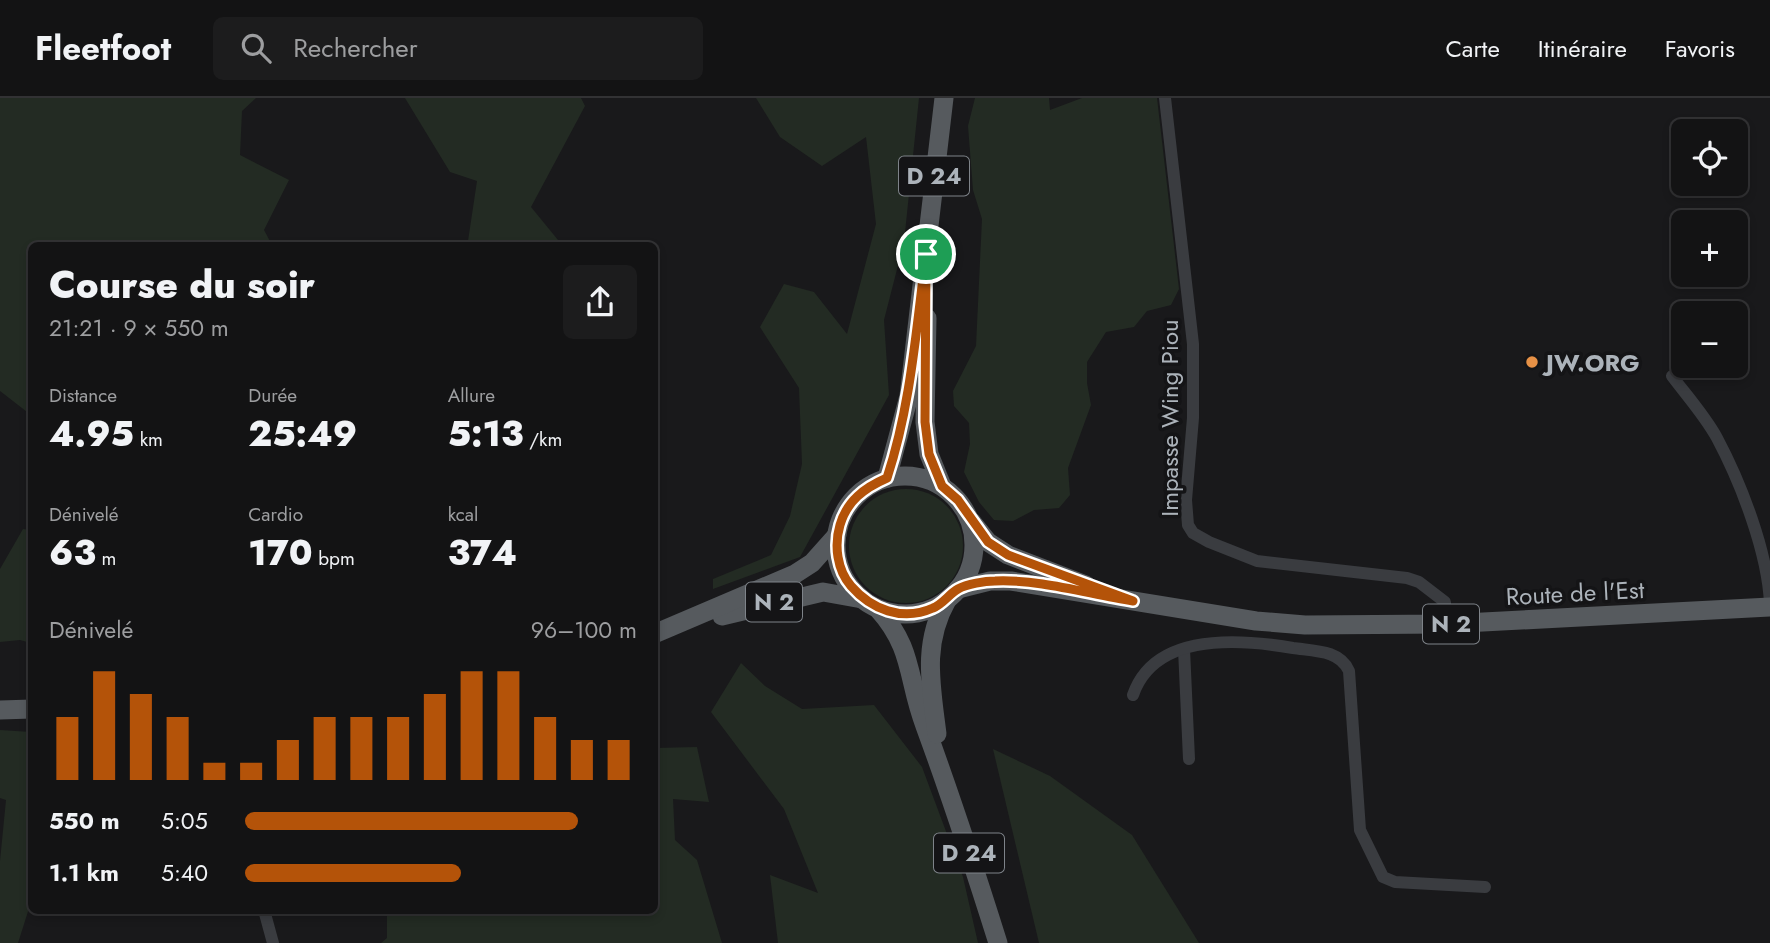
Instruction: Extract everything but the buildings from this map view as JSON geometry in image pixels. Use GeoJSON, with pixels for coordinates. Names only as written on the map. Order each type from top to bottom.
{"type":"FeatureCollection","features":[{"type":"Feature","properties":{"kind":"main road","name":"D 24"},"geometry":{"type":"LineString","coordinates":[[887,478],[909,396],[944,98]]}},
{"type":"Feature","properties":{"kind":"main road","name":"D 24"},"geometry":{"type":"LineString","coordinates":[[926,254],[925,422],[929,454],[942,486]]}},
{"type":"Feature","properties":{"kind":"main road","name":"N 2"},"geometry":{"type":"LineString","coordinates":[[658,633],[686,623],[795,574],[811,563],[837,536],[842,516],[853,499],[869,486],[887,478],[906,475],[925,478],[942,486],[958,500],[968,517],[974,536],[968,573],[953,594],[932,608],[914,613],[895,613],[870,603],[823,592],[686,623]]}},
{"type":"Feature","properties":{"kind":"main road","name":"Route de l'Est"},"geometry":{"type":"LineString","coordinates":[[968,517],[988,542],[1008,555],[1133,601]]}},
{"type":"Feature","properties":{"kind":"main road"},"geometry":{"type":"LineString","coordinates":[[837,536],[838,559],[847,581],[870,603]]}},
{"type":"Feature","properties":{"kind":"main road","name":"Route de l'Est"},"geometry":{"type":"LineString","coordinates":[[953,594],[990,581],[1011,581],[1256,621],[1364,627],[1770,605]]}},
{"type":"Feature","properties":{"kind":"main road","name":"D 24"},"geometry":{"type":"LineString","coordinates":[[940,763],[931,680],[931,644],[937,619],[953,594]]}},
{"type":"Feature","properties":{"kind":"main road","name":"D 24"},"geometry":{"type":"LineString","coordinates":[[870,603],[901,639],[923,723],[940,763],[998,943]]}},
{"type":"Feature","properties":{"kind":"main road"},"geometry":{"type":"LineString","coordinates":[[0,710],[28,709]]}},
{"type":"Feature","properties":{"kind":"street","name":"Impasse Wing Piou"},"geometry":{"type":"LineString","coordinates":[[1165,98],[1193,344],[1193,418],[1186,500],[1188,525],[1193,533],[1209,542],[1257,561],[1359,571],[1419,582],[1445,602],[1445,624]]}},
{"type":"Feature","properties":{"kind":"street"},"geometry":{"type":"LineString","coordinates":[[1673,378],[1716,437],[1747,508],[1770,585],[1770,605]]}},
{"type":"Feature","properties":{"kind":"street"},"geometry":{"type":"LineString","coordinates":[[1256,621],[1257,642]]}},
{"type":"Feature","properties":{"kind":"street"},"geometry":{"type":"LineString","coordinates":[[1133,695],[1146,671],[1184,649],[1200,644],[1257,642],[1333,654],[1344,660],[1349,671],[1360,830],[1383,877],[1395,882],[1485,887]]}},
{"type":"Feature","properties":{"kind":"street"},"geometry":{"type":"LineString","coordinates":[[1184,649],[1189,759]]}},
{"type":"Feature","properties":{"kind":"street"},"geometry":{"type":"LineString","coordinates":[[265,914],[274,943]]}},
{"type":"Feature","properties":{"kind":"shaded area"},"geometry":{"type":"Polygon","coordinates":[[[0,98],[256,98],[242,111],[240,155],[289,180],[264,230],[270,242],[28,242],[28,413],[0,391],[0,98]]]}},
{"type":"Feature","properties":{"kind":"shaded area"},"geometry":{"type":"Polygon","coordinates":[[[405,98],[581,98],[585,106],[531,207],[558,240],[557,242],[468,241],[477,181],[450,172],[405,98]]]}},
{"type":"Feature","properties":{"kind":"shaded area"},"geometry":{"type":"Polygon","coordinates":[[[756,98],[919,98],[904,242],[884,320],[889,395],[800,557],[713,589],[713,579],[771,555],[790,516],[802,464],[799,388],[760,327],[784,284],[814,292],[847,334],[876,224],[866,137],[822,166],[780,137],[756,98]]]}},
{"type":"Feature","properties":{"kind":"shaded area"},"geometry":{"type":"Polygon","coordinates":[[[975,98],[1049,98],[1050,110],[1082,98],[1157,98],[1179,289],[1171,305],[1147,311],[1134,327],[1106,332],[1087,362],[1091,405],[1068,468],[1070,495],[1059,508],[1034,510],[1013,521],[994,520],[979,502],[964,472],[970,444],[969,423],[954,406],[953,391],[976,346],[982,219],[973,190],[968,126],[975,98]]]}},
{"type":"Feature","properties":{"kind":"shaded area"},"geometry":{"type":"Polygon","coordinates":[[[906,489],[928,494],[946,506],[958,524],[963,546],[958,568],[946,586],[928,598],[906,603],[884,598],[866,586],[854,568],[849,546],[854,524],[866,506],[884,494],[906,489]]]}},
{"type":"Feature","properties":{"kind":"shaded area"},"geometry":{"type":"Polygon","coordinates":[[[23,529],[28,530],[28,642],[20,640],[0,642],[0,569],[23,529]]]}},
{"type":"Feature","properties":{"kind":"shaded area"},"geometry":{"type":"Polygon","coordinates":[[[741,663],[765,686],[802,709],[874,705],[922,767],[963,877],[978,943],[778,943],[770,875],[818,893],[784,809],[711,712],[741,663]]]}},
{"type":"Feature","properties":{"kind":"shaded area"},"geometry":{"type":"Polygon","coordinates":[[[0,730],[28,732],[28,911],[18,943],[0,943],[0,861],[6,800],[0,798],[0,730]]]}},
{"type":"Feature","properties":{"kind":"shaded area"},"geometry":{"type":"Polygon","coordinates":[[[697,747],[709,802],[673,799],[675,840],[697,860],[722,943],[381,943],[387,938],[387,914],[658,914],[658,748],[697,747]]]}},
{"type":"Feature","properties":{"kind":"shaded area"},"geometry":{"type":"Polygon","coordinates":[[[993,749],[1050,776],[1132,835],[1199,943],[1039,943],[993,749]]]}},
{"type":"Feature","properties":{"kind":"place","name":"JW.ORG"},"geometry":{"type":"Point","coordinates":[1532,362]}},
{"type":"Feature","properties":{"kind":"route"},"geometry":{"type":"LineString","coordinates":[[926,254],[928,341],[925,422],[929,454],[942,486],[958,500],[988,542],[1008,555],[1133,601],[1011,581],[990,581],[958,589],[932,608],[914,613],[895,613],[877,608],[862,598],[847,581],[838,559],[837,536],[842,516],[853,499],[869,486],[887,478],[898,444],[909,396],[926,254]]}}]}
